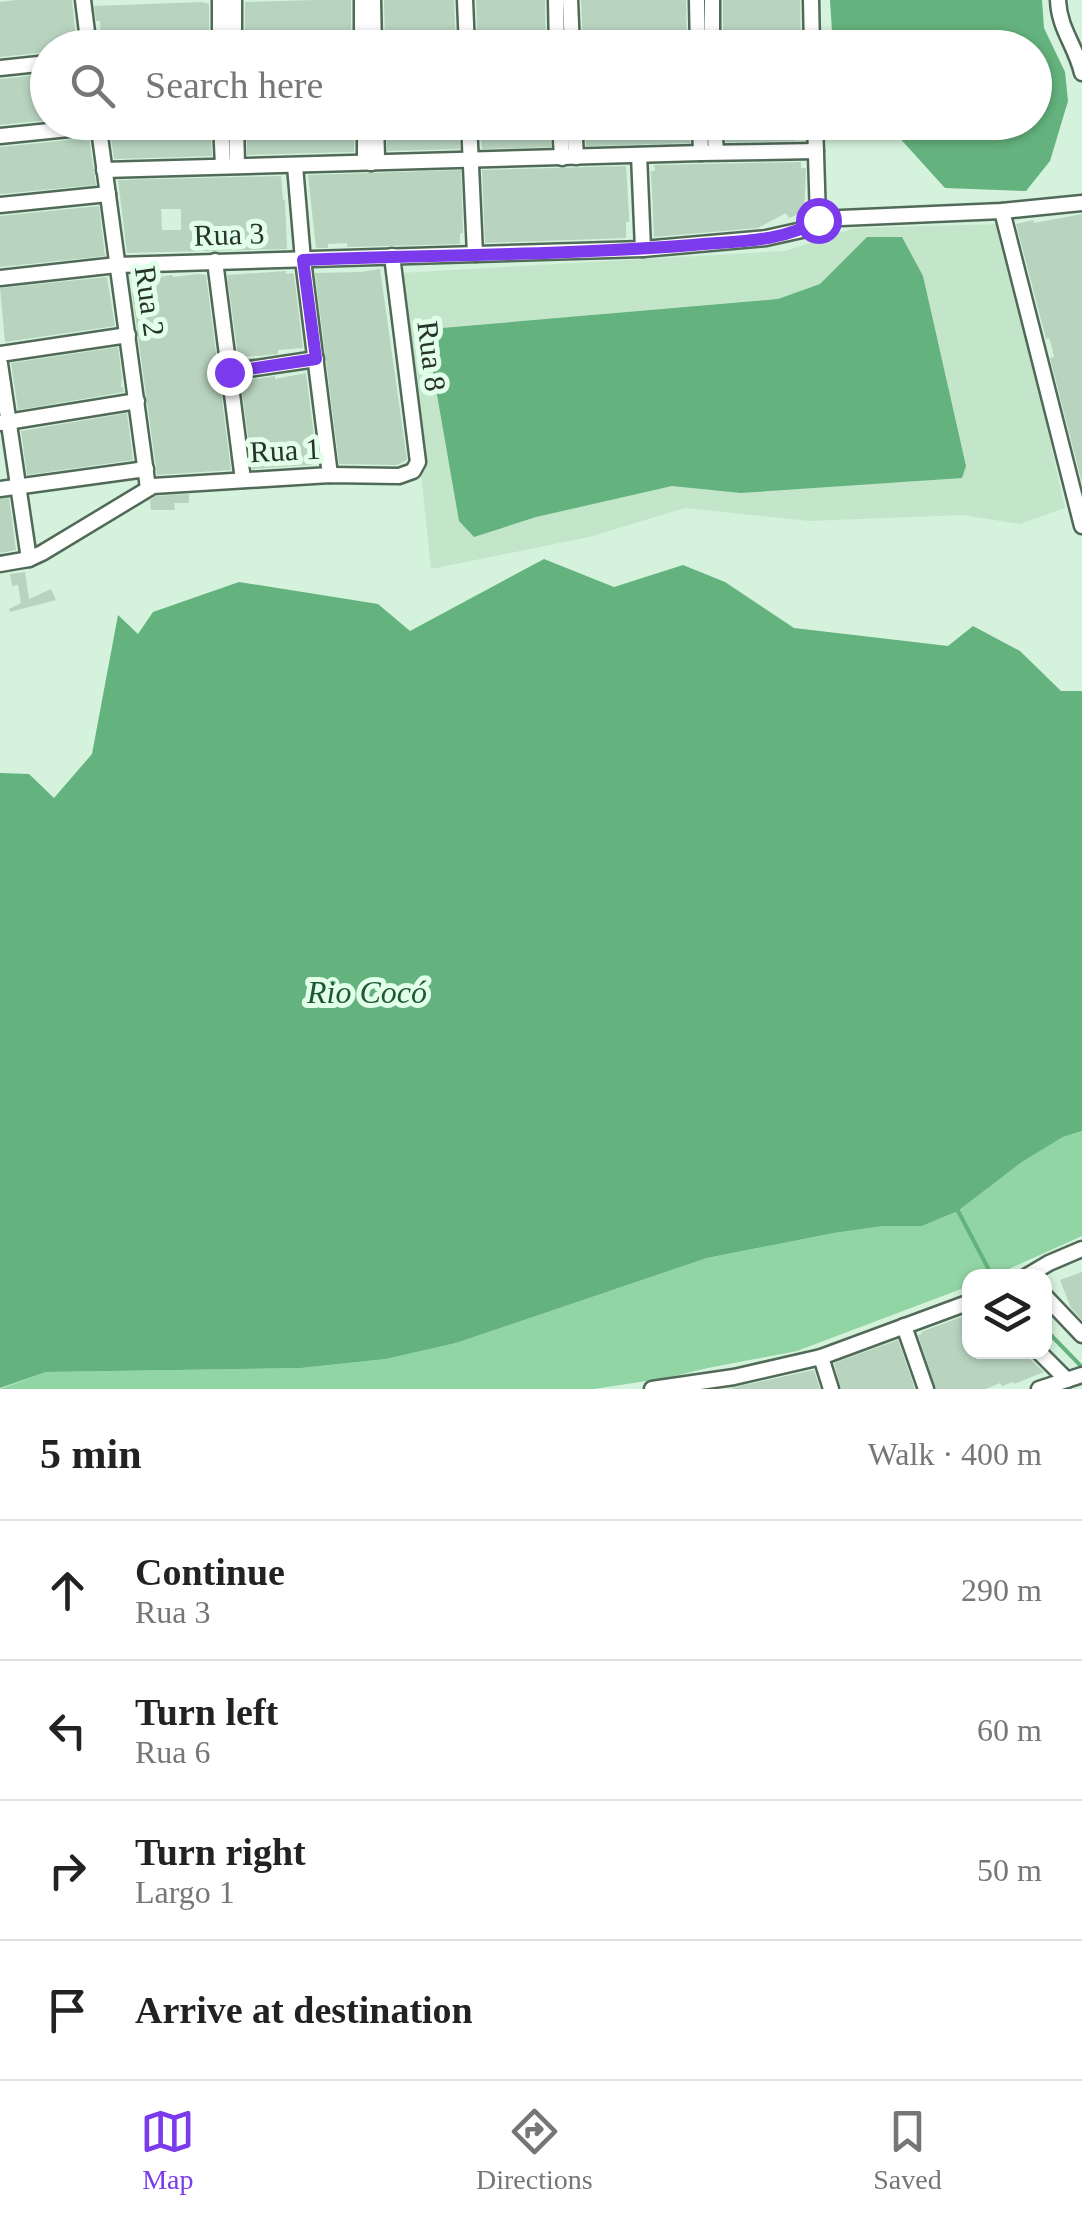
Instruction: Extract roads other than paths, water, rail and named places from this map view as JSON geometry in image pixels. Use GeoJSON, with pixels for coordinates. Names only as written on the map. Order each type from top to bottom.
{"type":"FeatureCollection","features":[{"type":"Feature","properties":{"kind":"street"},"geometry":{"type":"LineString","coordinates":[[83,0],[87,30]]}},
{"type":"Feature","properties":{"kind":"street"},"geometry":{"type":"LineString","coordinates":[[220,0],[220,30]]}},
{"type":"Feature","properties":{"kind":"street"},"geometry":{"type":"LineString","coordinates":[[234,0],[234,30]]}},
{"type":"Feature","properties":{"kind":"street"},"geometry":{"type":"LineString","coordinates":[[362,0],[362,30]]}},
{"type":"Feature","properties":{"kind":"street"},"geometry":{"type":"LineString","coordinates":[[373,0],[374,30]]}},
{"type":"Feature","properties":{"kind":"street"},"geometry":{"type":"LineString","coordinates":[[465,0],[466,30]]}},
{"type":"Feature","properties":{"kind":"street"},"geometry":{"type":"LineString","coordinates":[[556,0],[557,30]]}},
{"type":"Feature","properties":{"kind":"street"},"geometry":{"type":"LineString","coordinates":[[570,0],[571,30]]}},
{"type":"Feature","properties":{"kind":"street"},"geometry":{"type":"LineString","coordinates":[[697,0],[698,30]]}},
{"type":"Feature","properties":{"kind":"street"},"geometry":{"type":"LineString","coordinates":[[712,0],[712,30]]}},
{"type":"Feature","properties":{"kind":"street"},"geometry":{"type":"LineString","coordinates":[[811,0],[812,30]]}},
{"type":"Feature","properties":{"kind":"street"},"geometry":{"type":"LineString","coordinates":[[1058,0],[1060,21],[1075,37],[1082,73]]}},
{"type":"Feature","properties":{"kind":"street"},"geometry":{"type":"LineString","coordinates":[[0,68],[30,65]]}},
{"type":"Feature","properties":{"kind":"street"},"geometry":{"type":"LineString","coordinates":[[0,136],[30,132]]}},
{"type":"Feature","properties":{"kind":"street","name":"Rua 2"},"geometry":{"type":"LineString","coordinates":[[100,140],[148,488]]}},
{"type":"Feature","properties":{"kind":"street"},"geometry":{"type":"LineString","coordinates":[[225,140],[230,166]]}},
{"type":"Feature","properties":{"kind":"street"},"geometry":{"type":"LineString","coordinates":[[230,166],[234,140]]}},
{"type":"Feature","properties":{"kind":"street"},"geometry":{"type":"LineString","coordinates":[[365,140],[366,157],[371,163]]}},
{"type":"Feature","properties":{"kind":"street"},"geometry":{"type":"LineString","coordinates":[[371,163],[377,157],[377,140]]}},
{"type":"Feature","properties":{"kind":"street"},"geometry":{"type":"LineString","coordinates":[[469,140],[474,254]]}},
{"type":"Feature","properties":{"kind":"street"},"geometry":{"type":"LineString","coordinates":[[564,140],[569,158]]}},
{"type":"Feature","properties":{"kind":"street"},"geometry":{"type":"LineString","coordinates":[[569,158],[572,140]]}},
{"type":"Feature","properties":{"kind":"street"},"geometry":{"type":"LineString","coordinates":[[705,140],[708,152]]}},
{"type":"Feature","properties":{"kind":"street"},"geometry":{"type":"LineString","coordinates":[[708,152],[710,140]]}},
{"type":"Feature","properties":{"kind":"street"},"geometry":{"type":"LineString","coordinates":[[815,140],[818,220]]}},
{"type":"Feature","properties":{"kind":"street"},"geometry":{"type":"LineString","coordinates":[[104,170],[816,151]]}},
{"type":"Feature","properties":{"kind":"street"},"geometry":{"type":"LineString","coordinates":[[639,155],[642,249]]}},
{"type":"Feature","properties":{"kind":"street"},"geometry":{"type":"LineString","coordinates":[[295,166],[330,476]]}},
{"type":"Feature","properties":{"kind":"street"},"geometry":{"type":"LineString","coordinates":[[0,205],[108,194]]}},
{"type":"Feature","properties":{"kind":"street","name":"Rua 3"},"geometry":{"type":"LineString","coordinates":[[0,278],[117,265],[642,249],[766,238],[802,230],[818,220],[1082,203]]}},
{"type":"Feature","properties":{"kind":"street"},"geometry":{"type":"LineString","coordinates":[[1002,211],[1077,484],[1082,526]]}},
{"type":"Feature","properties":{"kind":"street","name":"Rua 8"},"geometry":{"type":"LineString","coordinates":[[392,256],[418,462]]}},
{"type":"Feature","properties":{"kind":"street"},"geometry":{"type":"LineString","coordinates":[[215,262],[242,480]]}},
{"type":"Feature","properties":{"kind":"street"},"geometry":{"type":"LineString","coordinates":[[0,354],[128,335]]}},
{"type":"Feature","properties":{"kind":"street"},"geometry":{"type":"LineString","coordinates":[[229,372],[316,359]]}},
{"type":"Feature","properties":{"kind":"street"},"geometry":{"type":"LineString","coordinates":[[0,364],[4,423],[29,559]]}},
{"type":"Feature","properties":{"kind":"street"},"geometry":{"type":"LineString","coordinates":[[4,423],[137,401]]}},
{"type":"Feature","properties":{"kind":"street","name":"Rua 1"},"geometry":{"type":"LineString","coordinates":[[148,488],[242,480],[399,476],[412,471],[418,462]]}},
{"type":"Feature","properties":{"kind":"street"},"geometry":{"type":"LineString","coordinates":[[0,490],[146,470]]}},
{"type":"Feature","properties":{"kind":"street"},"geometry":{"type":"LineString","coordinates":[[0,564],[29,559],[55,546],[148,488]]}},
{"type":"Feature","properties":{"kind":"street"},"geometry":{"type":"LineString","coordinates":[[1038,1269],[1082,1249]]}},
{"type":"Feature","properties":{"kind":"street"},"geometry":{"type":"LineString","coordinates":[[1052,1304],[1082,1335]]}},
{"type":"Feature","properties":{"kind":"street"},"geometry":{"type":"LineString","coordinates":[[652,1389],[736,1383],[821,1357],[962,1305]]}},
{"type":"Feature","properties":{"kind":"street"},"geometry":{"type":"LineString","coordinates":[[904,1326],[926,1389]]}},
{"type":"Feature","properties":{"kind":"street"},"geometry":{"type":"LineString","coordinates":[[821,1357],[831,1389]]}},
{"type":"Feature","properties":{"kind":"street"},"geometry":{"type":"LineString","coordinates":[[1046,1359],[1066,1380]]}},
{"type":"Feature","properties":{"kind":"street"},"geometry":{"type":"LineString","coordinates":[[1039,1389],[1082,1375]]}},
{"type":"Feature","properties":{"kind":"water"},"geometry":{"type":"Polygon","coordinates":[[[830,0],[1042,0],[1045,30],[832,30],[830,0]]]}},
{"type":"Feature","properties":{"kind":"water"},"geometry":{"type":"Polygon","coordinates":[[[1052,45],[1065,72],[1068,101],[1050,161],[1026,191],[945,188],[901,140],[1052,140],[1052,45]]]}},
{"type":"Feature","properties":{"kind":"water"},"geometry":{"type":"Polygon","coordinates":[[[867,237],[902,237],[923,276],[966,466],[962,478],[741,493],[672,486],[536,517],[474,537],[459,521],[428,343],[442,328],[778,299],[820,284],[867,237]]]}},
{"type":"Feature","properties":{"kind":"water","name":"Rio Cocó"},"geometry":{"type":"Polygon","coordinates":[[[544,559],[614,587],[683,565],[725,582],[794,628],[948,646],[973,626],[1020,651],[1061,691],[1082,691],[1082,1131],[1063,1137],[1022,1162],[958,1211],[922,1226],[883,1226],[834,1233],[707,1258],[456,1343],[386,1359],[301,1368],[46,1372],[0,1388],[0,773],[29,774],[54,798],[92,754],[118,615],[138,634],[153,612],[239,582],[378,604],[410,631],[544,559]]]}},
{"type":"Feature","properties":{"kind":"waterway"},"geometry":{"type":"LineString","coordinates":[[956,1207],[988,1269]]}},
{"type":"Feature","properties":{"kind":"waterway"},"geometry":{"type":"LineString","coordinates":[[1052,1336],[1082,1367]]}}]}
